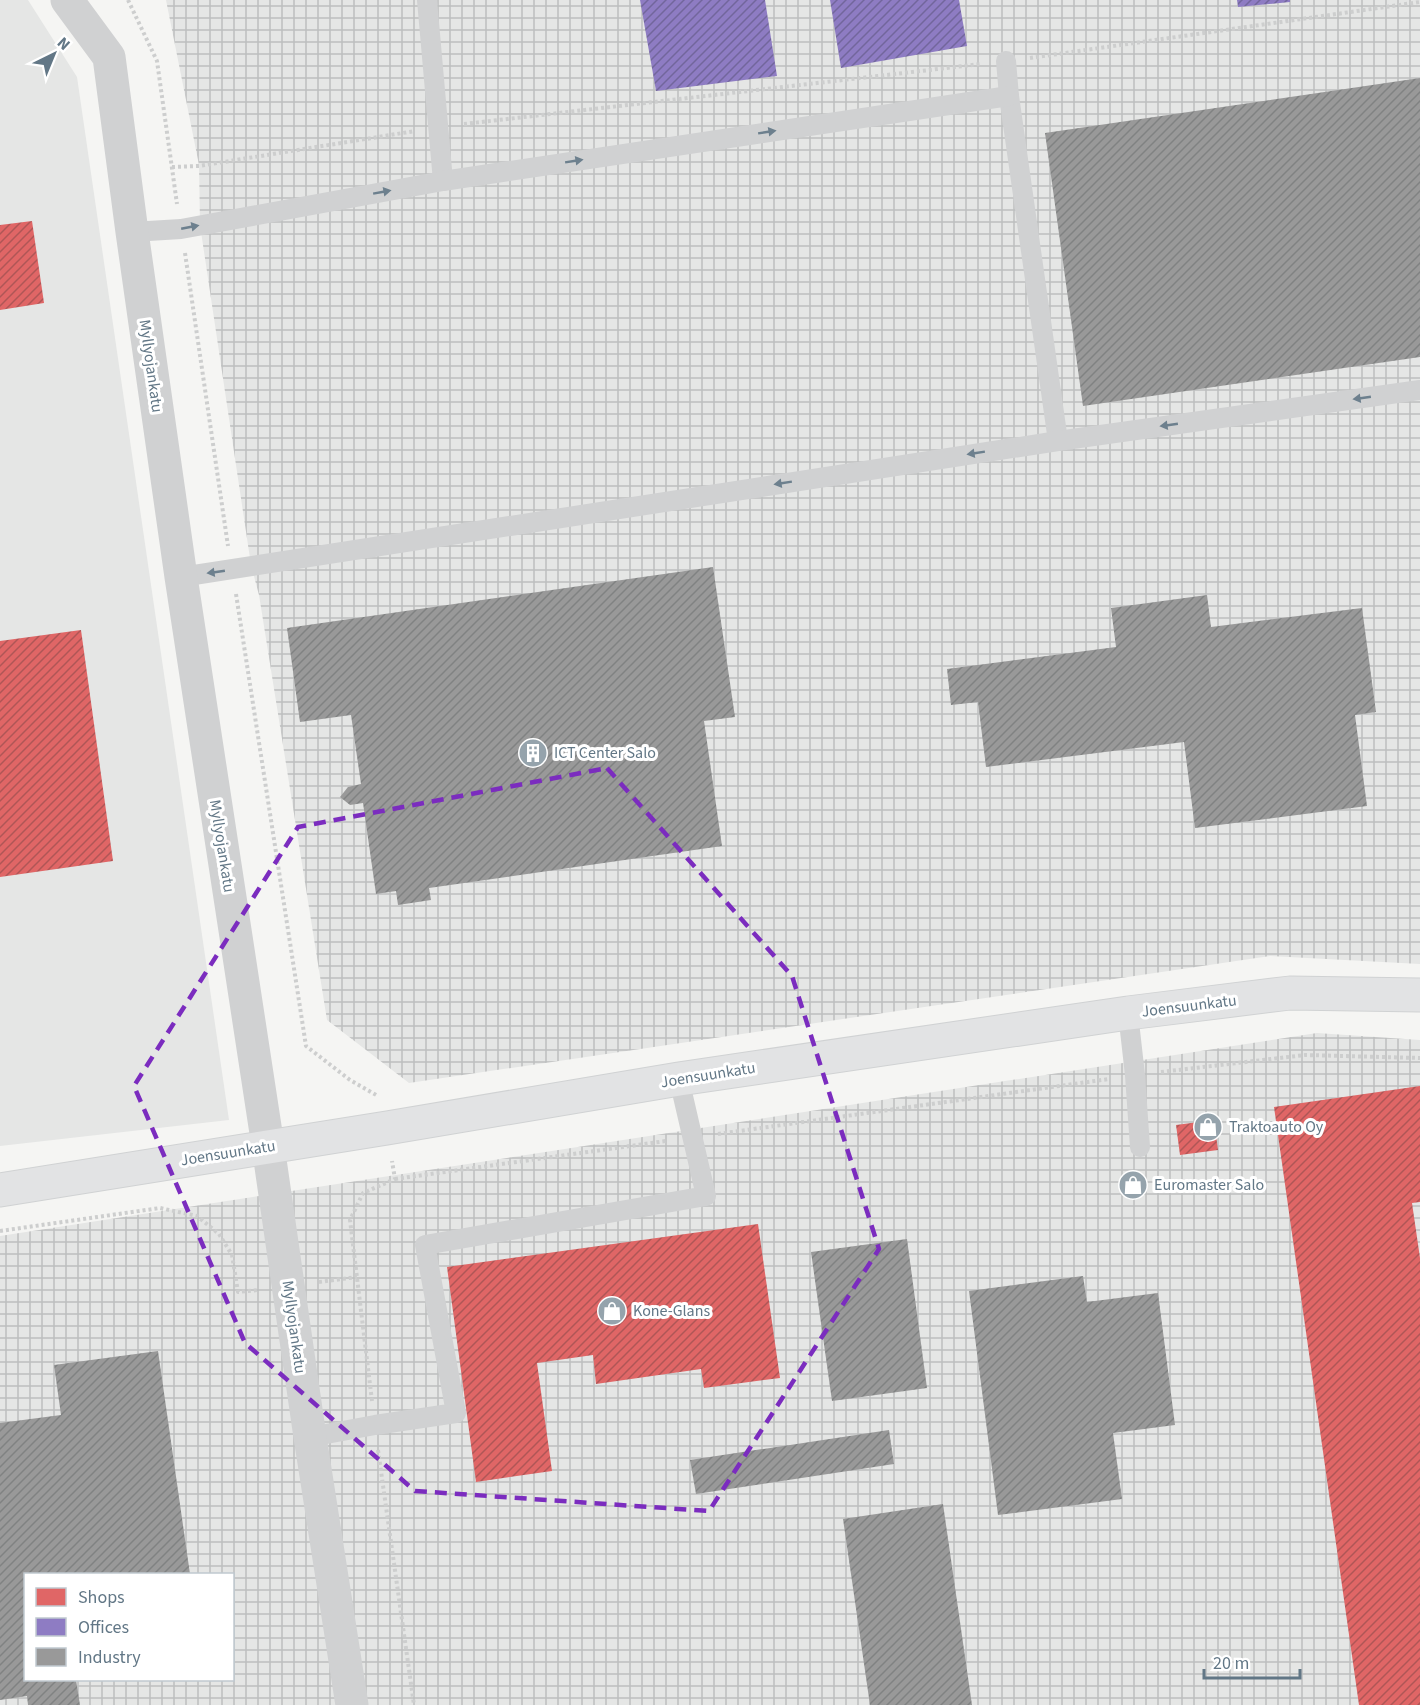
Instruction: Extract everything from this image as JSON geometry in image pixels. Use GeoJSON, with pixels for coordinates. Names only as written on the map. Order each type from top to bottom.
{"type":"FeatureCollection","features":[{"type":"Feature","properties":{"kind":"street","name":"Myllyojankatu"},"geometry":{"type":"LineString","coordinates":[[67,0],[110,57],[132,232],[181,577],[352,1705]]}},
{"type":"Feature","properties":{"kind":"street","name":"Joensuunkatu"},"geometry":{"type":"LineString","coordinates":[[0,1190],[679,1080],[1128,1013],[1290,993],[1420,995]]}},
{"type":"Feature","properties":{"kind":"lane"},"geometry":{"type":"LineString","coordinates":[[427,0],[443,181]]}},
{"type":"Feature","properties":{"kind":"lane"},"geometry":{"type":"LineString","coordinates":[[1006,61],[1058,441]]}},
{"type":"Feature","properties":{"kind":"lane"},"geometry":{"type":"LineString","coordinates":[[132,232],[181,229],[443,181],[1009,96]]}},
{"type":"Feature","properties":{"kind":"lane"},"geometry":{"type":"LineString","coordinates":[[181,577],[1058,441],[1420,390]]}},
{"type":"Feature","properties":{"kind":"lane"},"geometry":{"type":"LineString","coordinates":[[1128,1013],[1140,1147]]}},
{"type":"Feature","properties":{"kind":"lane"},"geometry":{"type":"LineString","coordinates":[[310,1437],[456,1413],[425,1245],[706,1196],[679,1080]]}},
{"type":"Feature","properties":{"kind":"path"},"geometry":{"type":"LineString","coordinates":[[129,0],[157,61],[232,570],[306,1046],[350,1080],[379,1097],[387,1128],[395,1179]]}},
{"type":"Feature","properties":{"kind":"path"},"geometry":{"type":"LineString","coordinates":[[172,167],[199,165],[437,128],[1006,61],[1420,2]]}},
{"type":"Feature","properties":{"kind":"path"},"geometry":{"type":"LineString","coordinates":[[414,1705],[375,1425],[350,1220],[363,1193],[395,1179],[1135,1075],[1305,1055],[1420,1058]]}},
{"type":"Feature","properties":{"kind":"path"},"geometry":{"type":"LineString","coordinates":[[0,1231],[160,1208],[197,1216],[219,1234],[232,1255],[238,1292],[357,1276]]}},
{"type":"Feature","properties":{"kind":"highlighted area"},"geometry":{"type":"Polygon","coordinates":[[[607,768],[792,976],[879,1249],[709,1511],[415,1491],[245,1343],[134,1086],[298,827],[607,768]]]}},
{"type":"Feature","properties":{"kind":"shaded area"},"geometry":{"type":"Polygon","coordinates":[[[0,0],[28,0],[77,77],[229,1120],[0,1146],[0,0]]]}},
{"type":"Feature","properties":{"kind":"shaded area"},"geometry":{"type":"Polygon","coordinates":[[[166,0],[1420,0],[1420,964],[1270,956],[409,1083],[327,1020],[259,595],[251,565],[200,225],[199,165],[166,0]]]}},
{"type":"Feature","properties":{"kind":"shaded area"},"geometry":{"type":"Polygon","coordinates":[[[1317,1033],[1420,1040],[1420,1705],[0,1705],[0,1236],[1317,1033]]]}},
{"type":"Feature","properties":{"kind":"building: Shops"},"geometry":{"type":"Polygon","coordinates":[[[32,221],[44,303],[0,310],[0,225],[32,221]]]}},
{"type":"Feature","properties":{"kind":"building: Shops"},"geometry":{"type":"Polygon","coordinates":[[[81,630],[113,861],[0,877],[0,641],[81,630]]]}},
{"type":"Feature","properties":{"kind":"building: Shops"},"geometry":{"type":"Polygon","coordinates":[[[1420,1086],[1420,1202],[1412,1203],[1420,1258],[1420,1705],[1359,1705],[1274,1107],[1420,1086]]]}},
{"type":"Feature","properties":{"kind":"building: Shops"},"geometry":{"type":"Polygon","coordinates":[[[1214,1120],[1218,1150],[1180,1155],[1176,1125],[1214,1120]]]}},
{"type":"Feature","properties":{"kind":"building: Shops","name":"Kone-Glans"},"geometry":{"type":"Polygon","coordinates":[[[758,1224],[780,1378],[704,1388],[701,1369],[596,1384],[593,1355],[537,1363],[552,1471],[476,1482],[447,1267],[758,1224]]]}},
{"type":"Feature","properties":{"kind":"building: Offices"},"geometry":{"type":"Polygon","coordinates":[[[640,0],[765,0],[777,76],[656,91],[640,0]]]}},
{"type":"Feature","properties":{"kind":"building: Offices"},"geometry":{"type":"Polygon","coordinates":[[[830,0],[959,0],[967,46],[841,68],[830,0]]]}},
{"type":"Feature","properties":{"kind":"building: Offices"},"geometry":{"type":"Polygon","coordinates":[[[1237,0],[1290,0],[1290,2],[1238,7],[1237,0]]]}},
{"type":"Feature","properties":{"kind":"building: Industry"},"geometry":{"type":"Polygon","coordinates":[[[1420,78],[1420,357],[1083,406],[1045,133],[1420,78]]]}},
{"type":"Feature","properties":{"kind":"building: Industry","name":"ICT Center Salo"},"geometry":{"type":"Polygon","coordinates":[[[713,567],[735,717],[704,721],[722,846],[429,888],[431,900],[398,905],[396,891],[376,894],[363,803],[350,805],[340,797],[348,787],[361,784],[351,715],[300,722],[287,628],[713,567]]]}},
{"type":"Feature","properties":{"kind":"building: Industry"},"geometry":{"type":"Polygon","coordinates":[[[1207,595],[1211,627],[1362,608],[1376,712],[1355,715],[1367,806],[1195,828],[1184,742],[986,767],[978,702],[951,705],[947,669],[1116,647],[1111,608],[1207,595]]]}},
{"type":"Feature","properties":{"kind":"building: Industry"},"geometry":{"type":"Polygon","coordinates":[[[907,1239],[927,1388],[832,1401],[811,1252],[907,1239]]]}},
{"type":"Feature","properties":{"kind":"building: Industry"},"geometry":{"type":"Polygon","coordinates":[[[1083,1276],[1087,1302],[1158,1293],[1175,1425],[1113,1433],[1122,1499],[998,1515],[969,1291],[1083,1276]]]}},
{"type":"Feature","properties":{"kind":"building: Industry"},"geometry":{"type":"Polygon","coordinates":[[[158,1351],[190,1573],[24,1573],[24,1681],[76,1681],[80,1705],[28,1705],[27,1696],[0,1700],[0,1423],[61,1415],[54,1365],[158,1351]]]}},
{"type":"Feature","properties":{"kind":"building: Industry"},"geometry":{"type":"Polygon","coordinates":[[[889,1430],[894,1464],[696,1494],[690,1460],[889,1430]]]}},
{"type":"Feature","properties":{"kind":"building: Industry"},"geometry":{"type":"Polygon","coordinates":[[[943,1504],[972,1705],[870,1705],[843,1519],[943,1504]]]}},
{"type":"Feature","properties":{"kind":"place","name":"ICT Center Salo"},"geometry":{"type":"Point","coordinates":[533,753]}},
{"type":"Feature","properties":{"kind":"place","name":"Traktoauto Oy"},"geometry":{"type":"Point","coordinates":[1208,1127]}},
{"type":"Feature","properties":{"kind":"place","name":"Euromaster Salo"},"geometry":{"type":"Point","coordinates":[1133,1185]}},
{"type":"Feature","properties":{"kind":"place","name":"Kone-Glans"},"geometry":{"type":"Point","coordinates":[612,1311]}}]}
